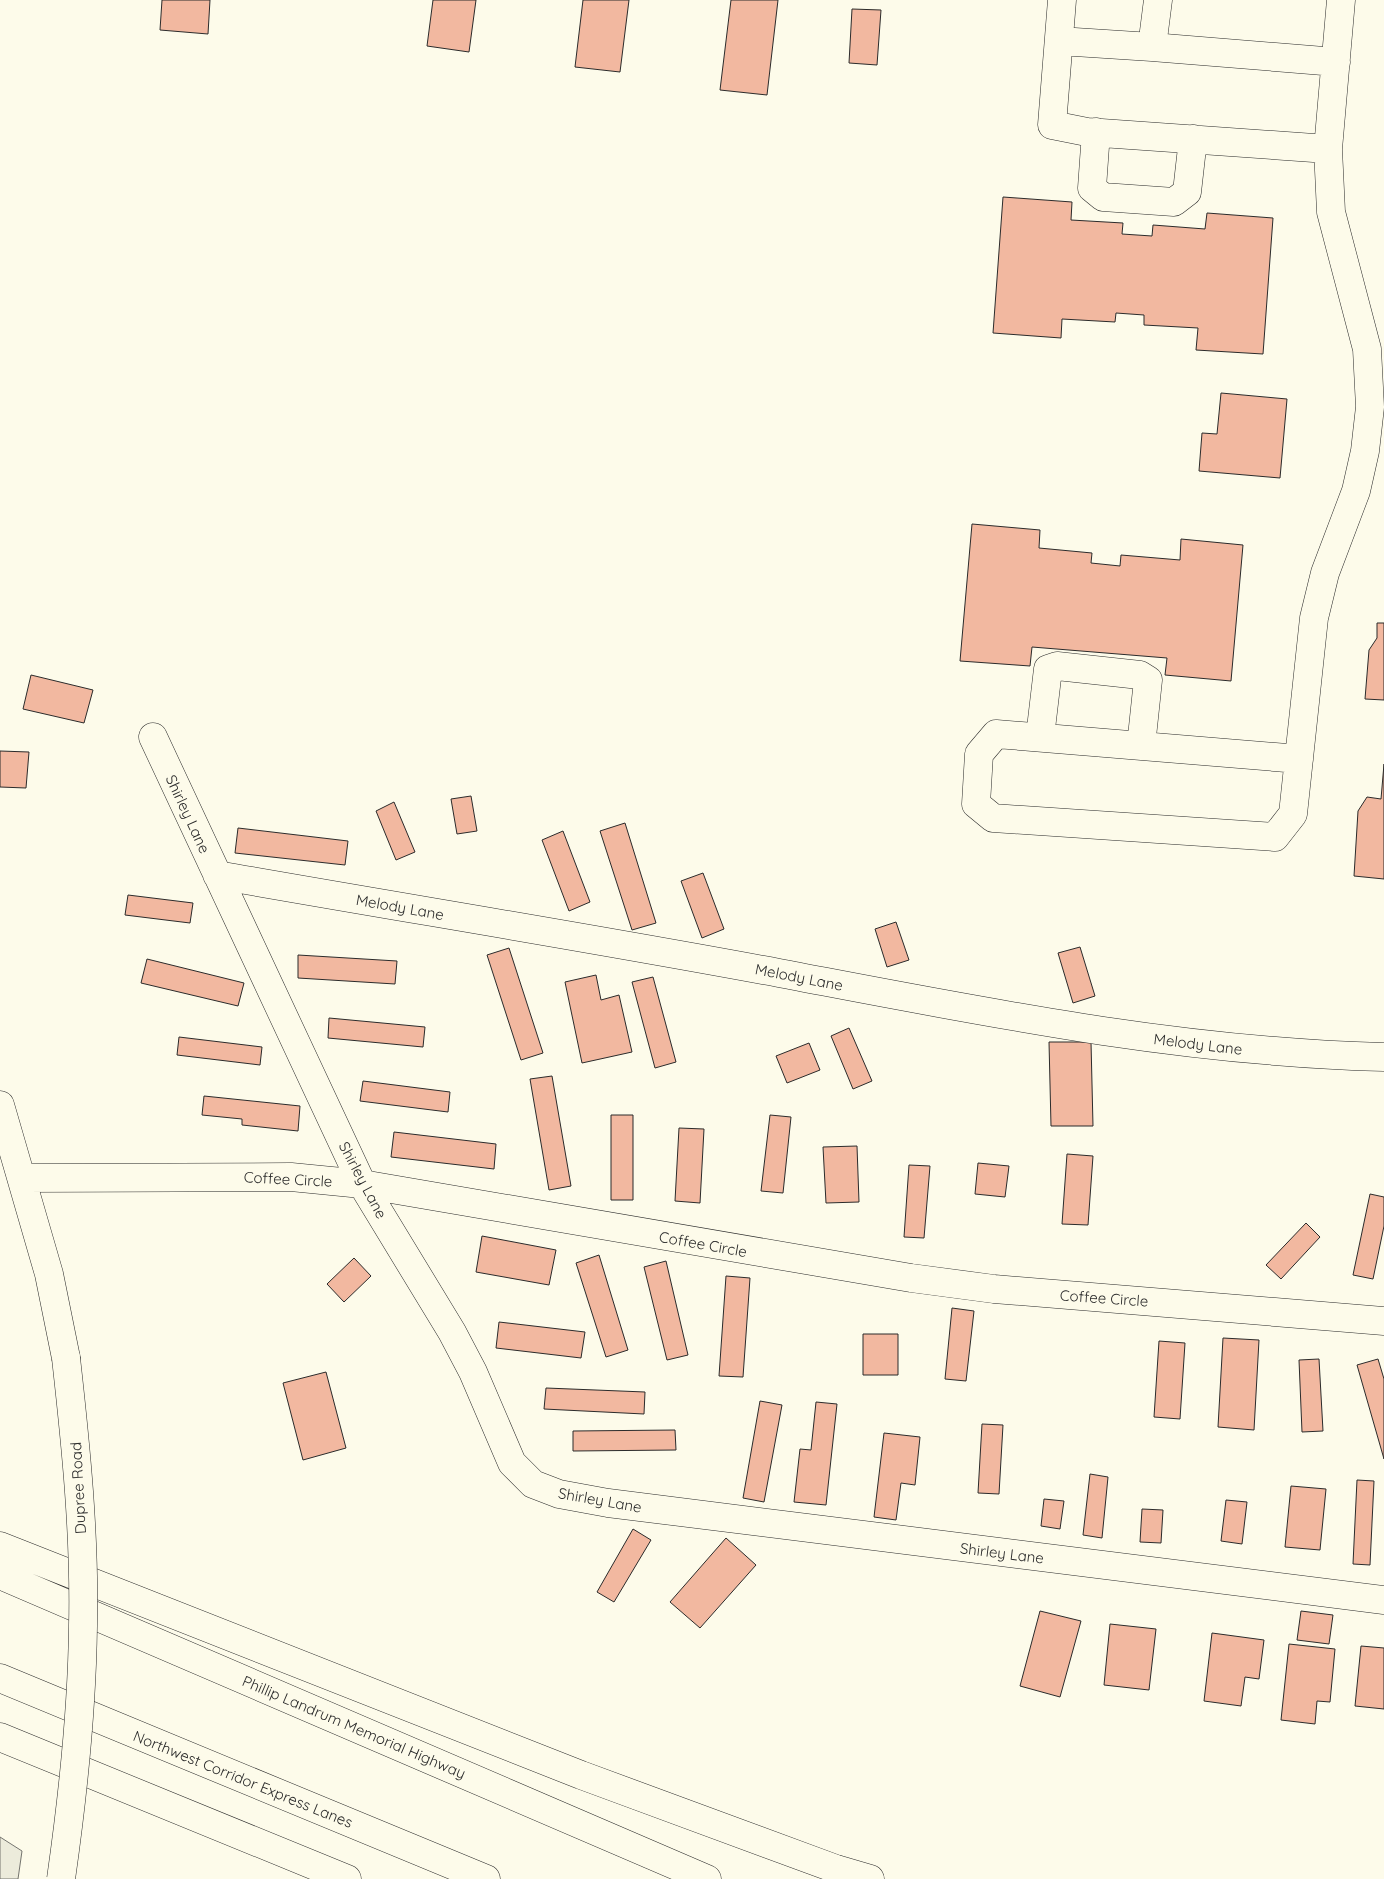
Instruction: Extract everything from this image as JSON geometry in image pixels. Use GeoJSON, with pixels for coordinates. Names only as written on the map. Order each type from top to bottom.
{"type":"FeatureCollection","features":[{"type":"Feature","properties":{"kind":"main road"},"geometry":{"type":"LineString","coordinates":[[1062,0],[1052,125],[1096,132],[1328,149]]}},
{"type":"Feature","properties":{"kind":"main road"},"geometry":{"type":"LineString","coordinates":[[1152,47],[1158,0]]}},
{"type":"Feature","properties":{"kind":"main road"},"geometry":{"type":"LineString","coordinates":[[1299,759],[996,734],[979,754],[976,804],[993,818],[1275,837],[1293,814],[1299,759],[1314,618],[1328,565],[1356,491],[1365,451],[1376,417],[1367,349],[1331,212],[1328,149],[1341,0]]}},
{"type":"Feature","properties":{"kind":"main road"},"geometry":{"type":"LineString","coordinates":[[1059,40],[1336,62]]}},
{"type":"Feature","properties":{"kind":"main road"},"geometry":{"type":"LineString","coordinates":[[1096,132],[1092,188],[1104,197],[1174,202],[1187,192],[1193,139]]}},
{"type":"Feature","properties":{"kind":"main road"},"geometry":{"type":"LineString","coordinates":[[1040,737],[1048,669],[1057,666],[1140,675],[1148,680],[1141,746]]}},
{"type":"Feature","properties":{"kind":"main road","name":"Shirley Lane"},"geometry":{"type":"LineString","coordinates":[[153,737],[362,1184],[452,1332],[473,1372],[512,1463],[533,1484],[559,1494],[608,1503],[1384,1600]]}},
{"type":"Feature","properties":{"kind":"main road","name":"Melody Lane"},"geometry":{"type":"LineString","coordinates":[[217,875],[776,972],[1048,1023],[1162,1040],[1256,1051],[1384,1057]]}},
{"type":"Feature","properties":{"kind":"main road","name":"Dupree Road"},"geometry":{"type":"LineString","coordinates":[[0,1105],[23,1178],[49,1274],[66,1358],[76,1442],[84,1625],[78,1733],[71,1810],[60,1879]]}},
{"type":"Feature","properties":{"kind":"main road","name":"Coffee Circle"},"geometry":{"type":"LineString","coordinates":[[23,1178],[291,1177],[362,1184],[834,1267],[920,1280],[1003,1290],[1384,1321]]}},
{"type":"Feature","properties":{"kind":"main road"},"geometry":{"type":"LineString","coordinates":[[0,1546],[581,1775],[836,1869],[870,1879]]}},
{"type":"Feature","properties":{"kind":"main road","name":"Phillip Landrum Memorial Highway"},"geometry":{"type":"LineString","coordinates":[[0,1576],[707,1879]]}},
{"type":"Feature","properties":{"kind":"main road","name":"Northwest Corridor Express Lanes"},"geometry":{"type":"LineString","coordinates":[[0,1678],[486,1879]]}},
{"type":"Feature","properties":{"kind":"main road"},"geometry":{"type":"LineString","coordinates":[[0,1737],[346,1879]]}},
{"type":"Feature","properties":{"kind":"shaded area"},"geometry":{"type":"Polygon","coordinates":[[[0,1837],[22,1851],[18,1879],[0,1879],[0,1837]]]}},
{"type":"Feature","properties":{"kind":"building"},"geometry":{"type":"Polygon","coordinates":[[[162,0],[210,0],[208,34],[160,30],[162,0]]]}},
{"type":"Feature","properties":{"kind":"building"},"geometry":{"type":"Polygon","coordinates":[[[433,0],[476,0],[469,52],[427,46],[433,0]]]}},
{"type":"Feature","properties":{"kind":"building"},"geometry":{"type":"Polygon","coordinates":[[[583,0],[629,0],[620,72],[575,67],[583,0]]]}},
{"type":"Feature","properties":{"kind":"building"},"geometry":{"type":"Polygon","coordinates":[[[731,0],[778,0],[767,95],[720,90],[731,0]]]}},
{"type":"Feature","properties":{"kind":"building"},"geometry":{"type":"Polygon","coordinates":[[[852,9],[881,10],[877,65],[849,63],[852,9]]]}},
{"type":"Feature","properties":{"kind":"building"},"geometry":{"type":"Polygon","coordinates":[[[1003,197],[1072,202],[1071,220],[1123,223],[1122,234],[1152,236],[1153,225],[1205,229],[1207,213],[1273,218],[1263,354],[1196,350],[1198,328],[1144,325],[1144,315],[1116,313],[1115,322],[1062,319],[1061,338],[993,333],[1003,197]]]}},
{"type":"Feature","properties":{"kind":"building"},"geometry":{"type":"Polygon","coordinates":[[[1221,393],[1287,399],[1280,478],[1199,471],[1202,433],[1217,434],[1221,393]]]}},
{"type":"Feature","properties":{"kind":"building"},"geometry":{"type":"Polygon","coordinates":[[[972,524],[1040,530],[1039,548],[1092,553],[1091,563],[1120,566],[1121,555],[1180,560],[1181,539],[1243,545],[1231,681],[1165,675],[1167,658],[1032,647],[1030,666],[960,661],[972,524]]]}},
{"type":"Feature","properties":{"kind":"building"},"geometry":{"type":"Polygon","coordinates":[[[1377,623],[1384,623],[1384,700],[1365,699],[1369,650],[1377,638],[1377,623]]]}},
{"type":"Feature","properties":{"kind":"building"},"geometry":{"type":"Polygon","coordinates":[[[31,675],[93,690],[84,723],[23,709],[31,675]]]}},
{"type":"Feature","properties":{"kind":"building"},"geometry":{"type":"Polygon","coordinates":[[[0,751],[29,752],[26,788],[0,787],[0,751]]]}},
{"type":"Feature","properties":{"kind":"building"},"geometry":{"type":"Polygon","coordinates":[[[1384,764],[1384,879],[1354,876],[1358,811],[1367,797],[1381,799],[1384,764]]]}},
{"type":"Feature","properties":{"kind":"building"},"geometry":{"type":"Polygon","coordinates":[[[471,796],[477,831],[457,834],[451,799],[471,796]]]}},
{"type":"Feature","properties":{"kind":"building"},"geometry":{"type":"Polygon","coordinates":[[[394,802],[415,852],[396,860],[376,811],[394,802]]]}},
{"type":"Feature","properties":{"kind":"building"},"geometry":{"type":"Polygon","coordinates":[[[625,823],[656,923],[632,930],[600,831],[625,823]]]}},
{"type":"Feature","properties":{"kind":"building"},"geometry":{"type":"Polygon","coordinates":[[[238,828],[348,841],[345,865],[235,853],[238,828]]]}},
{"type":"Feature","properties":{"kind":"building"},"geometry":{"type":"Polygon","coordinates":[[[563,831],[590,902],[569,911],[542,840],[563,831]]]}},
{"type":"Feature","properties":{"kind":"building"},"geometry":{"type":"Polygon","coordinates":[[[703,873],[724,929],[702,938],[681,881],[703,873]]]}},
{"type":"Feature","properties":{"kind":"building"},"geometry":{"type":"Polygon","coordinates":[[[128,895],[193,903],[190,923],[125,915],[128,895]]]}},
{"type":"Feature","properties":{"kind":"building"},"geometry":{"type":"Polygon","coordinates":[[[896,922],[909,960],[887,967],[875,929],[896,922]]]}},
{"type":"Feature","properties":{"kind":"building"},"geometry":{"type":"Polygon","coordinates":[[[1080,947],[1095,996],[1073,1003],[1058,953],[1080,947]]]}},
{"type":"Feature","properties":{"kind":"building"},"geometry":{"type":"Polygon","coordinates":[[[509,948],[543,1053],[521,1060],[487,955],[509,948]]]}},
{"type":"Feature","properties":{"kind":"building"},"geometry":{"type":"Polygon","coordinates":[[[298,955],[397,961],[395,984],[298,978],[298,955]]]}},
{"type":"Feature","properties":{"kind":"building"},"geometry":{"type":"Polygon","coordinates":[[[147,959],[244,983],[238,1006],[141,983],[147,959]]]}},
{"type":"Feature","properties":{"kind":"building"},"geometry":{"type":"Polygon","coordinates":[[[596,975],[601,1000],[619,995],[632,1052],[582,1063],[565,982],[596,975]]]}},
{"type":"Feature","properties":{"kind":"building"},"geometry":{"type":"Polygon","coordinates":[[[653,977],[676,1062],[655,1068],[632,982],[653,977]]]}},
{"type":"Feature","properties":{"kind":"building"},"geometry":{"type":"Polygon","coordinates":[[[329,1018],[425,1027],[423,1047],[328,1038],[329,1018]]]}},
{"type":"Feature","properties":{"kind":"building"},"geometry":{"type":"Polygon","coordinates":[[[849,1028],[872,1081],[853,1089],[831,1036],[849,1028]]]}},
{"type":"Feature","properties":{"kind":"building"},"geometry":{"type":"Polygon","coordinates":[[[179,1037],[262,1047],[260,1065],[177,1055],[179,1037]]]}},
{"type":"Feature","properties":{"kind":"building"},"geometry":{"type":"Polygon","coordinates":[[[1049,1042],[1091,1042],[1093,1126],[1051,1126],[1049,1042]]]}},
{"type":"Feature","properties":{"kind":"building"},"geometry":{"type":"Polygon","coordinates":[[[809,1043],[820,1070],[787,1083],[776,1056],[809,1043]]]}},
{"type":"Feature","properties":{"kind":"building"},"geometry":{"type":"Polygon","coordinates":[[[552,1076],[571,1186],[549,1190],[530,1079],[552,1076]]]}},
{"type":"Feature","properties":{"kind":"building"},"geometry":{"type":"Polygon","coordinates":[[[363,1081],[450,1092],[448,1112],[360,1101],[363,1081]]]}},
{"type":"Feature","properties":{"kind":"building"},"geometry":{"type":"Polygon","coordinates":[[[204,1096],[300,1106],[298,1131],[242,1125],[242,1119],[202,1115],[204,1096]]]}},
{"type":"Feature","properties":{"kind":"building"},"geometry":{"type":"Polygon","coordinates":[[[611,1115],[633,1115],[633,1200],[611,1200],[611,1115]]]}},
{"type":"Feature","properties":{"kind":"building"},"geometry":{"type":"Polygon","coordinates":[[[770,1115],[791,1117],[783,1193],[761,1191],[770,1115]]]}},
{"type":"Feature","properties":{"kind":"building"},"geometry":{"type":"Polygon","coordinates":[[[679,1128],[704,1129],[700,1203],[675,1201],[679,1128]]]}},
{"type":"Feature","properties":{"kind":"building"},"geometry":{"type":"Polygon","coordinates":[[[394,1132],[496,1144],[494,1169],[391,1157],[394,1132]]]}},
{"type":"Feature","properties":{"kind":"building"},"geometry":{"type":"Polygon","coordinates":[[[857,1146],[859,1202],[826,1203],[823,1147],[857,1146]]]}},
{"type":"Feature","properties":{"kind":"building"},"geometry":{"type":"Polygon","coordinates":[[[1067,1154],[1093,1156],[1088,1225],[1062,1224],[1067,1154]]]}},
{"type":"Feature","properties":{"kind":"building"},"geometry":{"type":"Polygon","coordinates":[[[978,1163],[1009,1166],[1005,1197],[975,1194],[978,1163]]]}},
{"type":"Feature","properties":{"kind":"building"},"geometry":{"type":"Polygon","coordinates":[[[909,1165],[930,1166],[924,1238],[904,1237],[909,1165]]]}},
{"type":"Feature","properties":{"kind":"building"},"geometry":{"type":"Polygon","coordinates":[[[1370,1194],[1384,1197],[1384,1226],[1373,1279],[1353,1275],[1370,1194]]]}},
{"type":"Feature","properties":{"kind":"building"},"geometry":{"type":"Polygon","coordinates":[[[1306,1223],[1320,1237],[1281,1279],[1266,1265],[1306,1223]]]}},
{"type":"Feature","properties":{"kind":"building"},"geometry":{"type":"Polygon","coordinates":[[[482,1236],[556,1250],[549,1285],[476,1272],[482,1236]]]}},
{"type":"Feature","properties":{"kind":"building"},"geometry":{"type":"Polygon","coordinates":[[[599,1255],[628,1350],[606,1357],[576,1263],[599,1255]]]}},
{"type":"Feature","properties":{"kind":"building"},"geometry":{"type":"Polygon","coordinates":[[[354,1258],[371,1276],[344,1302],[327,1284],[354,1258]]]}},
{"type":"Feature","properties":{"kind":"building"},"geometry":{"type":"Polygon","coordinates":[[[666,1261],[688,1355],[667,1360],[644,1267],[666,1261]]]}},
{"type":"Feature","properties":{"kind":"building"},"geometry":{"type":"Polygon","coordinates":[[[726,1276],[750,1278],[743,1377],[719,1376],[726,1276]]]}},
{"type":"Feature","properties":{"kind":"building"},"geometry":{"type":"Polygon","coordinates":[[[952,1308],[974,1311],[966,1381],[945,1379],[952,1308]]]}},
{"type":"Feature","properties":{"kind":"building"},"geometry":{"type":"Polygon","coordinates":[[[499,1322],[585,1332],[581,1358],[496,1348],[499,1322]]]}},
{"type":"Feature","properties":{"kind":"building"},"geometry":{"type":"Polygon","coordinates":[[[863,1334],[898,1334],[898,1375],[863,1375],[863,1334]]]}},
{"type":"Feature","properties":{"kind":"building"},"geometry":{"type":"Polygon","coordinates":[[[1223,1338],[1259,1340],[1254,1430],[1218,1427],[1223,1338]]]}},
{"type":"Feature","properties":{"kind":"building"},"geometry":{"type":"Polygon","coordinates":[[[1159,1341],[1185,1343],[1180,1419],[1154,1417],[1159,1341]]]}},
{"type":"Feature","properties":{"kind":"building"},"geometry":{"type":"Polygon","coordinates":[[[1319,1359],[1323,1431],[1302,1432],[1299,1360],[1319,1359]]]}},
{"type":"Feature","properties":{"kind":"building"},"geometry":{"type":"Polygon","coordinates":[[[1378,1359],[1384,1379],[1384,1459],[1357,1365],[1378,1359]]]}},
{"type":"Feature","properties":{"kind":"building"},"geometry":{"type":"Polygon","coordinates":[[[326,1372],[346,1448],[303,1460],[283,1383],[326,1372]]]}},
{"type":"Feature","properties":{"kind":"building"},"geometry":{"type":"Polygon","coordinates":[[[546,1388],[645,1392],[644,1414],[544,1409],[546,1388]]]}},
{"type":"Feature","properties":{"kind":"building"},"geometry":{"type":"Polygon","coordinates":[[[760,1401],[782,1405],[764,1502],[743,1498],[760,1401]]]}},
{"type":"Feature","properties":{"kind":"building"},"geometry":{"type":"Polygon","coordinates":[[[816,1402],[837,1404],[826,1505],[794,1502],[800,1449],[811,1450],[816,1402]]]}},
{"type":"Feature","properties":{"kind":"building"},"geometry":{"type":"Polygon","coordinates":[[[982,1424],[1003,1425],[999,1494],[978,1493],[982,1424]]]}},
{"type":"Feature","properties":{"kind":"building"},"geometry":{"type":"Polygon","coordinates":[[[675,1430],[676,1450],[573,1451],[573,1431],[675,1430]]]}},
{"type":"Feature","properties":{"kind":"building"},"geometry":{"type":"Polygon","coordinates":[[[884,1433],[920,1437],[915,1485],[901,1483],[896,1520],[874,1517],[884,1433]]]}},
{"type":"Feature","properties":{"kind":"building"},"geometry":{"type":"Polygon","coordinates":[[[1090,1474],[1108,1477],[1102,1538],[1083,1535],[1090,1474]]]}},
{"type":"Feature","properties":{"kind":"building"},"geometry":{"type":"Polygon","coordinates":[[[1357,1480],[1374,1481],[1370,1565],[1353,1564],[1357,1480]]]}},
{"type":"Feature","properties":{"kind":"building"},"geometry":{"type":"Polygon","coordinates":[[[1291,1486],[1326,1489],[1320,1550],[1285,1547],[1291,1486]]]}},
{"type":"Feature","properties":{"kind":"building"},"geometry":{"type":"Polygon","coordinates":[[[1044,1499],[1064,1501],[1060,1529],[1041,1526],[1044,1499]]]}},
{"type":"Feature","properties":{"kind":"building"},"geometry":{"type":"Polygon","coordinates":[[[1226,1500],[1247,1502],[1242,1544],[1221,1541],[1226,1500]]]}},
{"type":"Feature","properties":{"kind":"building"},"geometry":{"type":"Polygon","coordinates":[[[1142,1509],[1163,1510],[1161,1543],[1140,1542],[1142,1509]]]}},
{"type":"Feature","properties":{"kind":"building"},"geometry":{"type":"Polygon","coordinates":[[[633,1529],[651,1540],[614,1602],[597,1592],[633,1529]]]}},
{"type":"Feature","properties":{"kind":"building"},"geometry":{"type":"Polygon","coordinates":[[[726,1538],[756,1565],[700,1628],[670,1602],[726,1538]]]}},
{"type":"Feature","properties":{"kind":"building"},"geometry":{"type":"Polygon","coordinates":[[[1040,1611],[1081,1621],[1060,1697],[1020,1686],[1040,1611]]]}},
{"type":"Feature","properties":{"kind":"building"},"geometry":{"type":"Polygon","coordinates":[[[1301,1611],[1333,1615],[1329,1644],[1297,1640],[1301,1611]]]}},
{"type":"Feature","properties":{"kind":"building"},"geometry":{"type":"Polygon","coordinates":[[[1110,1624],[1156,1629],[1149,1690],[1104,1685],[1110,1624]]]}},
{"type":"Feature","properties":{"kind":"building"},"geometry":{"type":"Polygon","coordinates":[[[1212,1633],[1264,1640],[1259,1679],[1245,1677],[1241,1706],[1204,1701],[1212,1633]]]}},
{"type":"Feature","properties":{"kind":"building"},"geometry":{"type":"Polygon","coordinates":[[[1289,1644],[1335,1649],[1330,1702],[1317,1701],[1315,1724],[1281,1720],[1289,1644]]]}},
{"type":"Feature","properties":{"kind":"building"},"geometry":{"type":"Polygon","coordinates":[[[1361,1646],[1384,1648],[1384,1709],[1355,1706],[1361,1646]]]}}]}
